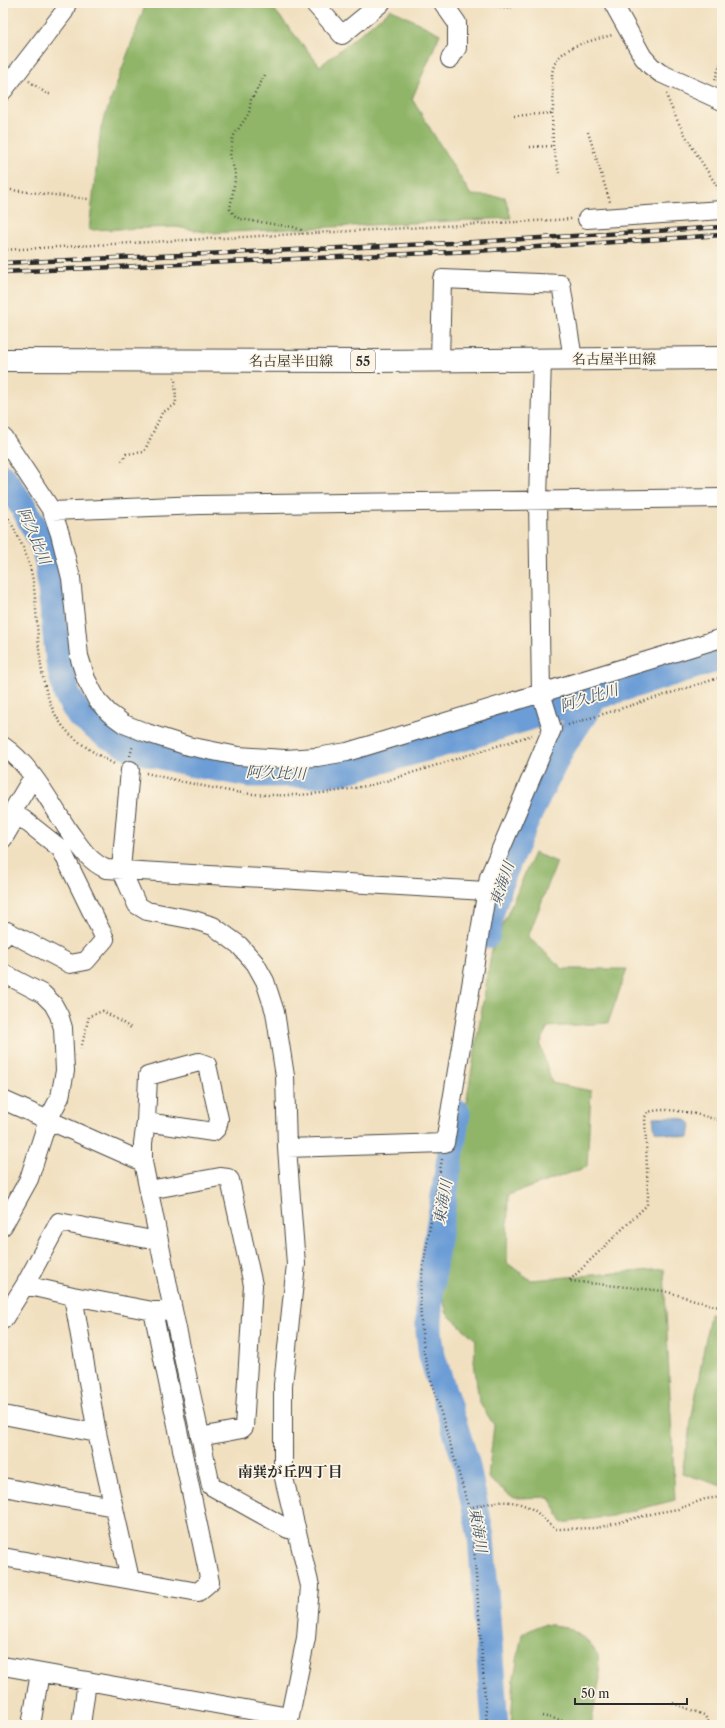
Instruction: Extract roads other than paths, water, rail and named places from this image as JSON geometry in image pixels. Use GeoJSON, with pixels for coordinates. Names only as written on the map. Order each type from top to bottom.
{"type":"FeatureCollection","features":[{"type":"Feature","properties":{"kind":"main road","name":"名古屋半田線"},"geometry":{"type":"LineString","coordinates":[[3,360],[440,360],[722,358]]}},
{"type":"Feature","properties":{"kind":"street"},"geometry":{"type":"LineString","coordinates":[[3,91],[64,12],[68,3]]}},
{"type":"Feature","properties":{"kind":"street"},"geometry":{"type":"LineString","coordinates":[[314,3],[342,35],[381,3]]}},
{"type":"Feature","properties":{"kind":"street"},"geometry":{"type":"LineString","coordinates":[[443,3],[457,24],[457,48],[450,59]]}},
{"type":"Feature","properties":{"kind":"street"},"geometry":{"type":"LineString","coordinates":[[612,3],[643,57],[660,73],[715,98]]}},
{"type":"Feature","properties":{"kind":"street"},"geometry":{"type":"LineString","coordinates":[[586,219],[722,210]]}},
{"type":"Feature","properties":{"kind":"street"},"geometry":{"type":"LineString","coordinates":[[440,360],[442,279],[561,284],[573,359]]}},
{"type":"Feature","properties":{"kind":"street"},"geometry":{"type":"LineString","coordinates":[[287,1148],[444,1143],[489,877],[552,729],[541,693],[538,500],[542,359]]}},
{"type":"Feature","properties":{"kind":"street"},"geometry":{"type":"LineString","coordinates":[[3,437],[52,511],[60,534],[71,578],[79,656],[86,679],[97,700],[109,713],[124,724],[188,746],[238,756],[285,759],[317,757],[347,752],[378,744],[722,638]]}},
{"type":"Feature","properties":{"kind":"street"},"geometry":{"type":"LineString","coordinates":[[52,511],[200,505],[722,498]]}},
{"type":"Feature","properties":{"kind":"street"},"geometry":{"type":"LineString","coordinates":[[3,746],[24,764],[84,853],[97,865],[106,869],[486,891]]}},
{"type":"Feature","properties":{"kind":"street"},"geometry":{"type":"LineString","coordinates":[[3,1666],[288,1721],[306,1638],[310,1586],[283,1474],[283,1385],[296,1264],[287,1148],[285,1076],[275,1012],[265,981],[255,963],[239,945],[213,926],[194,920],[147,911],[137,905],[121,869],[128,769]]}},
{"type":"Feature","properties":{"kind":"street"},"geometry":{"type":"LineString","coordinates":[[3,839],[16,817],[15,808],[33,777]]}},
{"type":"Feature","properties":{"kind":"street"},"geometry":{"type":"LineString","coordinates":[[3,938],[7,931],[70,964],[86,961],[105,939],[61,849],[23,819],[16,817]]}},
{"type":"Feature","properties":{"kind":"street"},"geometry":{"type":"LineString","coordinates":[[3,973],[43,994],[53,1004],[59,1015],[63,1028],[65,1071],[60,1097],[48,1120],[29,1179],[4,1220]]}},
{"type":"Feature","properties":{"kind":"street"},"geometry":{"type":"LineString","coordinates":[[146,1122],[213,1132],[217,1128],[219,1119],[207,1065],[199,1062],[148,1076],[143,1162],[148,1190],[211,1486],[288,1529],[296,1527]]}},
{"type":"Feature","properties":{"kind":"street"},"geometry":{"type":"LineString","coordinates":[[3,1100],[143,1162]]}},
{"type":"Feature","properties":{"kind":"street"},"geometry":{"type":"LineString","coordinates":[[148,1190],[220,1177],[228,1178],[230,1180],[253,1285],[244,1427],[242,1429],[200,1437]]}},
{"type":"Feature","properties":{"kind":"street"},"geometry":{"type":"LineString","coordinates":[[3,1320],[25,1285],[59,1222],[147,1239],[158,1238]]}},
{"type":"Feature","properties":{"kind":"street"},"geometry":{"type":"LineString","coordinates":[[25,1285],[73,1296],[153,1311],[173,1310]]}},
{"type":"Feature","properties":{"kind":"street"},"geometry":{"type":"LineString","coordinates":[[73,1296],[97,1433],[130,1579]]}},
{"type":"Feature","properties":{"kind":"street"},"geometry":{"type":"LineString","coordinates":[[3,1557],[198,1592],[210,1582],[153,1311]]}},
{"type":"Feature","properties":{"kind":"street"},"geometry":{"type":"LineString","coordinates":[[3,1415],[97,1433]]}},
{"type":"Feature","properties":{"kind":"street"},"geometry":{"type":"LineString","coordinates":[[3,1487],[114,1507]]}},
{"type":"Feature","properties":{"kind":"street"},"geometry":{"type":"LineString","coordinates":[[31,1725],[40,1673]]}},
{"type":"Feature","properties":{"kind":"street"},"geometry":{"type":"LineString","coordinates":[[81,1725],[87,1681]]}},
{"type":"Feature","properties":{"kind":"water"},"geometry":{"type":"Polygon","coordinates":[[[653,1117],[674,1117],[688,1121],[691,1124],[689,1138],[655,1131],[653,1117]]]}},
{"type":"Feature","properties":{"kind":"waterway","name":"阿久比川"},"geometry":{"type":"LineString","coordinates":[[3,477],[24,508],[42,542],[48,561],[59,662],[67,695],[79,715],[105,734],[134,749],[189,763],[249,774],[315,774],[343,771],[462,738],[722,657]]}},
{"type":"Feature","properties":{"kind":"waterway","name":"東海川"},"geometry":{"type":"LineString","coordinates":[[487,935],[490,915],[504,871],[530,812],[562,747],[590,705],[593,698]]}},
{"type":"Feature","properties":{"kind":"waterway","name":"東海川"},"geometry":{"type":"LineString","coordinates":[[457,1113],[432,1273],[429,1303],[429,1332],[432,1356],[466,1462],[481,1537],[495,1725]]}},
{"type":"Feature","properties":{"kind":"railway"},"geometry":{"type":"LineString","coordinates":[[3,263],[475,242],[722,227]]}},
{"type":"Feature","properties":{"kind":"railway"},"geometry":{"type":"LineString","coordinates":[[3,272],[475,251],[722,235]]}},
{"type":"Feature","properties":{"kind":"district","name":"南巽が丘四丁目"},"geometry":{"type":"Point","coordinates":[290,1472]}}]}
